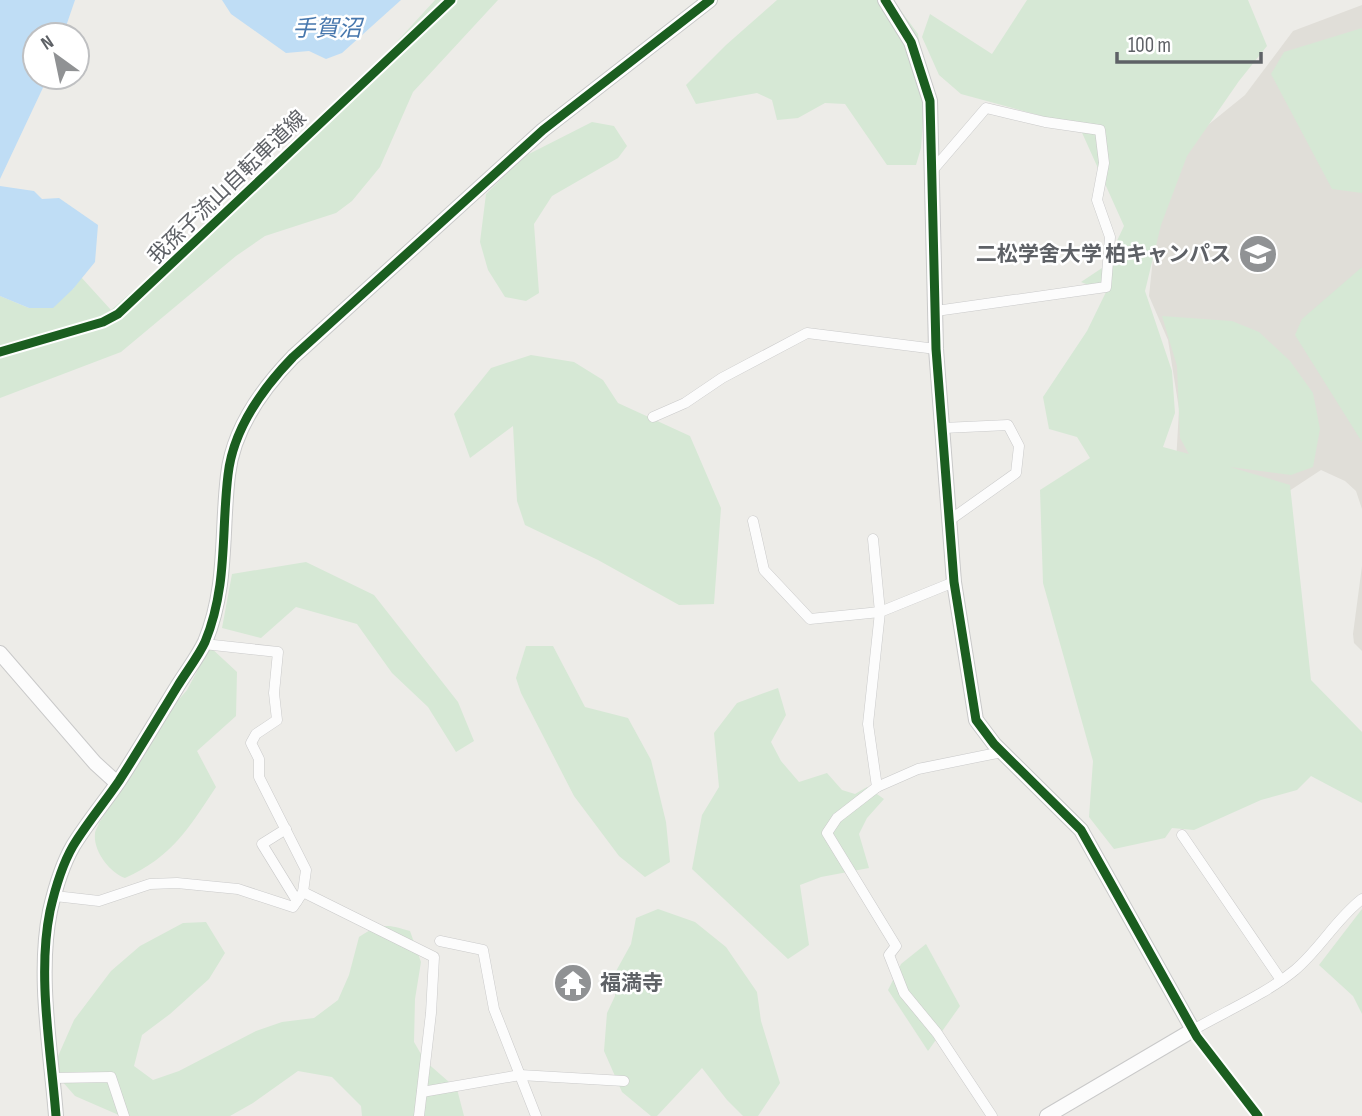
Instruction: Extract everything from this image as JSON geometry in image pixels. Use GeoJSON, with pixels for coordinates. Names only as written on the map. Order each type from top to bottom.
{"type":"FeatureCollection","features":[{"type":"Feature","properties":{"kind":"street"},"geometry":{"type":"LineString","coordinates":[[56,1116],[46,934],[61,873],[73,847],[117,783],[204,644],[223,575],[228,472],[246,420],[266,387],[293,357],[543,130],[710,0]]}},
{"type":"Feature","properties":{"kind":"street"},"geometry":{"type":"LineString","coordinates":[[885,0],[912,42],[930,101],[936,349],[954,582],[976,720],[1002,752],[1081,830],[1193,1030],[1258,1116]]}},
{"type":"Feature","properties":{"kind":"street"},"geometry":{"type":"LineString","coordinates":[[932,172],[986,108],[1045,122],[1100,130],[1104,163],[1097,200],[1110,237],[1106,287],[936,311]]}},
{"type":"Feature","properties":{"kind":"street"},"geometry":{"type":"LineString","coordinates":[[653,417],[685,402],[722,378],[807,333],[936,349]]}},
{"type":"Feature","properties":{"kind":"street"},"geometry":{"type":"LineString","coordinates":[[943,428],[1009,425],[1019,446],[1016,473],[950,520]]}},
{"type":"Feature","properties":{"kind":"street"},"geometry":{"type":"LineString","coordinates":[[753,521],[764,570],[810,618],[880,612],[954,582]]}},
{"type":"Feature","properties":{"kind":"street"},"geometry":{"type":"LineString","coordinates":[[873,539],[880,612],[867,724],[877,788]]}},
{"type":"Feature","properties":{"kind":"street"},"geometry":{"type":"LineString","coordinates":[[55,896],[99,901],[150,884],[177,883],[238,889],[293,907],[300,897],[306,870],[259,777],[259,759],[251,743],[256,734],[277,720],[274,693],[278,652],[204,644]]}},
{"type":"Feature","properties":{"kind":"street"},"geometry":{"type":"LineString","coordinates":[[0,653],[96,764],[117,783]]}},
{"type":"Feature","properties":{"kind":"street"},"geometry":{"type":"LineString","coordinates":[[992,1116],[937,1033],[904,993],[889,955],[896,946],[827,834],[836,818],[877,788],[918,769],[1002,752]]}},
{"type":"Feature","properties":{"kind":"street"},"geometry":{"type":"LineString","coordinates":[[286,830],[262,844],[300,897],[434,957],[431,1013],[419,1116]]}},
{"type":"Feature","properties":{"kind":"street"},"geometry":{"type":"LineString","coordinates":[[1182,835],[1281,980]]}},
{"type":"Feature","properties":{"kind":"street"},"geometry":{"type":"LineString","coordinates":[[1047,1116],[1281,980],[1297,968],[1350,908],[1362,899]]}},
{"type":"Feature","properties":{"kind":"street"},"geometry":{"type":"LineString","coordinates":[[440,941],[483,950],[494,1009],[536,1116]]}},
{"type":"Feature","properties":{"kind":"street"},"geometry":{"type":"LineString","coordinates":[[422,1092],[520,1075],[624,1081]]}},
{"type":"Feature","properties":{"kind":"street"},"geometry":{"type":"LineString","coordinates":[[53,1078],[111,1077],[124,1116]]}},
{"type":"Feature","properties":{"kind":"shaded area","name":"二松学舍大学 柏キャンパス"},"geometry":{"type":"Polygon","coordinates":[[[1362,5],[1362,509],[1356,491],[1345,481],[1321,470],[1286,493],[1176,463],[1179,409],[1168,340],[1149,296],[1158,211],[1187,142],[1245,95],[1293,31],[1362,5]]]}},
{"type":"Feature","properties":{"kind":"shaded area"},"geometry":{"type":"Polygon","coordinates":[[[1362,566],[1362,651],[1354,643],[1353,634],[1362,566]]]}},
{"type":"Feature","properties":{"kind":"green space"},"geometry":{"type":"Polygon","coordinates":[[[435,0],[498,0],[413,92],[380,167],[352,201],[336,213],[265,236],[236,256],[121,352],[0,398],[0,296],[29,308],[73,289],[81,277],[111,310],[200,232],[369,72],[435,0]]]}},
{"type":"Feature","properties":{"kind":"green space"},"geometry":{"type":"Polygon","coordinates":[[[777,0],[893,0],[918,34],[925,96],[921,148],[916,165],[887,165],[845,104],[825,103],[798,118],[777,120],[772,100],[757,93],[696,104],[686,85],[777,0]]]}},
{"type":"Feature","properties":{"kind":"green space"},"geometry":{"type":"Polygon","coordinates":[[[1027,0],[1248,0],[1267,46],[1187,156],[1161,225],[1145,291],[1172,371],[1175,413],[1163,447],[1189,454],[1180,438],[1177,366],[1162,316],[1232,321],[1259,332],[1290,361],[1313,393],[1320,429],[1313,467],[1291,475],[1230,467],[1290,485],[1311,680],[1362,732],[1362,803],[1311,776],[1297,790],[1261,800],[1194,830],[1172,828],[1165,838],[1114,849],[1089,817],[1093,761],[1043,583],[1040,490],[1090,458],[1077,437],[1049,429],[1043,397],[1087,331],[1106,292],[1081,282],[1105,266],[1124,226],[1079,126],[961,94],[939,75],[922,37],[930,14],[992,54],[1027,0]]]}},
{"type":"Feature","properties":{"kind":"green space"},"geometry":{"type":"Polygon","coordinates":[[[1362,28],[1362,193],[1332,189],[1271,74],[1284,52],[1362,28]]]}},
{"type":"Feature","properties":{"kind":"green space"},"geometry":{"type":"Polygon","coordinates":[[[592,122],[614,126],[627,146],[618,158],[552,196],[534,224],[539,293],[526,301],[505,297],[488,270],[480,242],[486,194],[523,157],[592,122]]]}},
{"type":"Feature","properties":{"kind":"green space"},"geometry":{"type":"Polygon","coordinates":[[[1362,267],[1362,442],[1295,335],[1302,319],[1362,267]]]}},
{"type":"Feature","properties":{"kind":"green space"},"geometry":{"type":"Polygon","coordinates":[[[531,355],[574,362],[603,380],[618,403],[690,436],[721,508],[714,604],[679,605],[598,560],[525,525],[517,501],[513,426],[470,458],[454,414],[491,368],[531,355]]]}},
{"type":"Feature","properties":{"kind":"green space"},"geometry":{"type":"Polygon","coordinates":[[[306,562],[374,595],[458,702],[474,741],[456,752],[428,707],[392,673],[357,624],[296,607],[261,638],[222,628],[232,574],[306,562]]]}},
{"type":"Feature","properties":{"kind":"green space"},"geometry":{"type":"Polygon","coordinates":[[[526,646],[553,646],[585,707],[628,718],[651,760],[666,822],[670,862],[645,877],[619,856],[574,796],[521,693],[516,678],[526,646]]]}},
{"type":"Feature","properties":{"kind":"green space"},"geometry":{"type":"Polygon","coordinates":[[[210,647],[237,672],[236,716],[197,751],[216,787],[188,828],[167,851],[125,878],[114,871],[100,854],[95,841],[95,831],[163,718],[187,690],[210,647]]]}},
{"type":"Feature","properties":{"kind":"green space"},"geometry":{"type":"Polygon","coordinates":[[[778,688],[786,715],[771,742],[781,761],[799,782],[827,773],[842,790],[855,794],[867,787],[884,799],[867,818],[859,834],[869,868],[821,877],[800,885],[809,945],[788,959],[692,869],[702,815],[719,787],[714,733],[737,703],[778,688]]]}},
{"type":"Feature","properties":{"kind":"green space"},"geometry":{"type":"Polygon","coordinates":[[[658,909],[695,922],[726,947],[757,992],[761,1021],[780,1083],[758,1116],[743,1116],[702,1068],[657,1116],[651,1116],[622,1092],[604,1051],[607,1013],[615,996],[615,973],[631,944],[636,918],[658,909]]]}},
{"type":"Feature","properties":{"kind":"green space"},"geometry":{"type":"Polygon","coordinates":[[[1362,909],[1362,1014],[1353,996],[1319,965],[1362,909]]]}},
{"type":"Feature","properties":{"kind":"green space"},"geometry":{"type":"Polygon","coordinates":[[[206,922],[225,953],[209,979],[142,1035],[134,1066],[153,1080],[179,1071],[256,1031],[282,1022],[314,1018],[338,1000],[349,975],[359,937],[378,927],[395,927],[410,931],[421,962],[415,999],[414,1042],[425,1061],[457,1089],[464,1116],[362,1116],[361,1106],[332,1077],[298,1071],[230,1116],[121,1116],[75,1096],[61,1080],[55,1063],[74,1020],[111,971],[140,946],[183,923],[206,922]]]}},
{"type":"Feature","properties":{"kind":"green space"},"geometry":{"type":"Polygon","coordinates":[[[926,944],[960,1006],[928,1051],[888,990],[901,964],[926,944]]]}},
{"type":"Feature","properties":{"kind":"water"},"geometry":{"type":"Polygon","coordinates":[[[0,0],[75,0],[68,21],[21,21],[21,91],[41,91],[0,179],[0,0]]]}},
{"type":"Feature","properties":{"kind":"water","name":"手賀沼"},"geometry":{"type":"Polygon","coordinates":[[[222,0],[401,0],[342,53],[326,59],[309,51],[286,53],[231,14],[222,0]]]}},
{"type":"Feature","properties":{"kind":"water"},"geometry":{"type":"Polygon","coordinates":[[[0,186],[34,191],[42,199],[59,198],[98,225],[95,262],[53,308],[29,308],[0,296],[0,186]]]}},
{"type":"Feature","properties":{"kind":"cycle path","name":"我孫子流山自転車道線"},"geometry":{"type":"LineString","coordinates":[[0,352],[103,322],[118,314],[451,0]]}},
{"type":"Feature","properties":{"kind":"cycle path"},"geometry":{"type":"LineString","coordinates":[[56,1116],[45,987],[46,936],[54,894],[73,846],[119,781],[205,642],[221,580],[231,458],[251,411],[270,382],[293,357],[543,130],[710,0]]}},
{"type":"Feature","properties":{"kind":"cycle path"},"geometry":{"type":"LineString","coordinates":[[885,0],[911,42],[930,101],[936,349],[954,582],[976,720],[994,744],[1081,830],[1197,1037],[1258,1116]]}},
{"type":"Feature","properties":{"kind":"place","name":"二松学舍大学 柏キャンパス"},"geometry":{"type":"Point","coordinates":[1258,254]}},
{"type":"Feature","properties":{"kind":"place","name":"福満寺"},"geometry":{"type":"Point","coordinates":[573,983]}}]}
